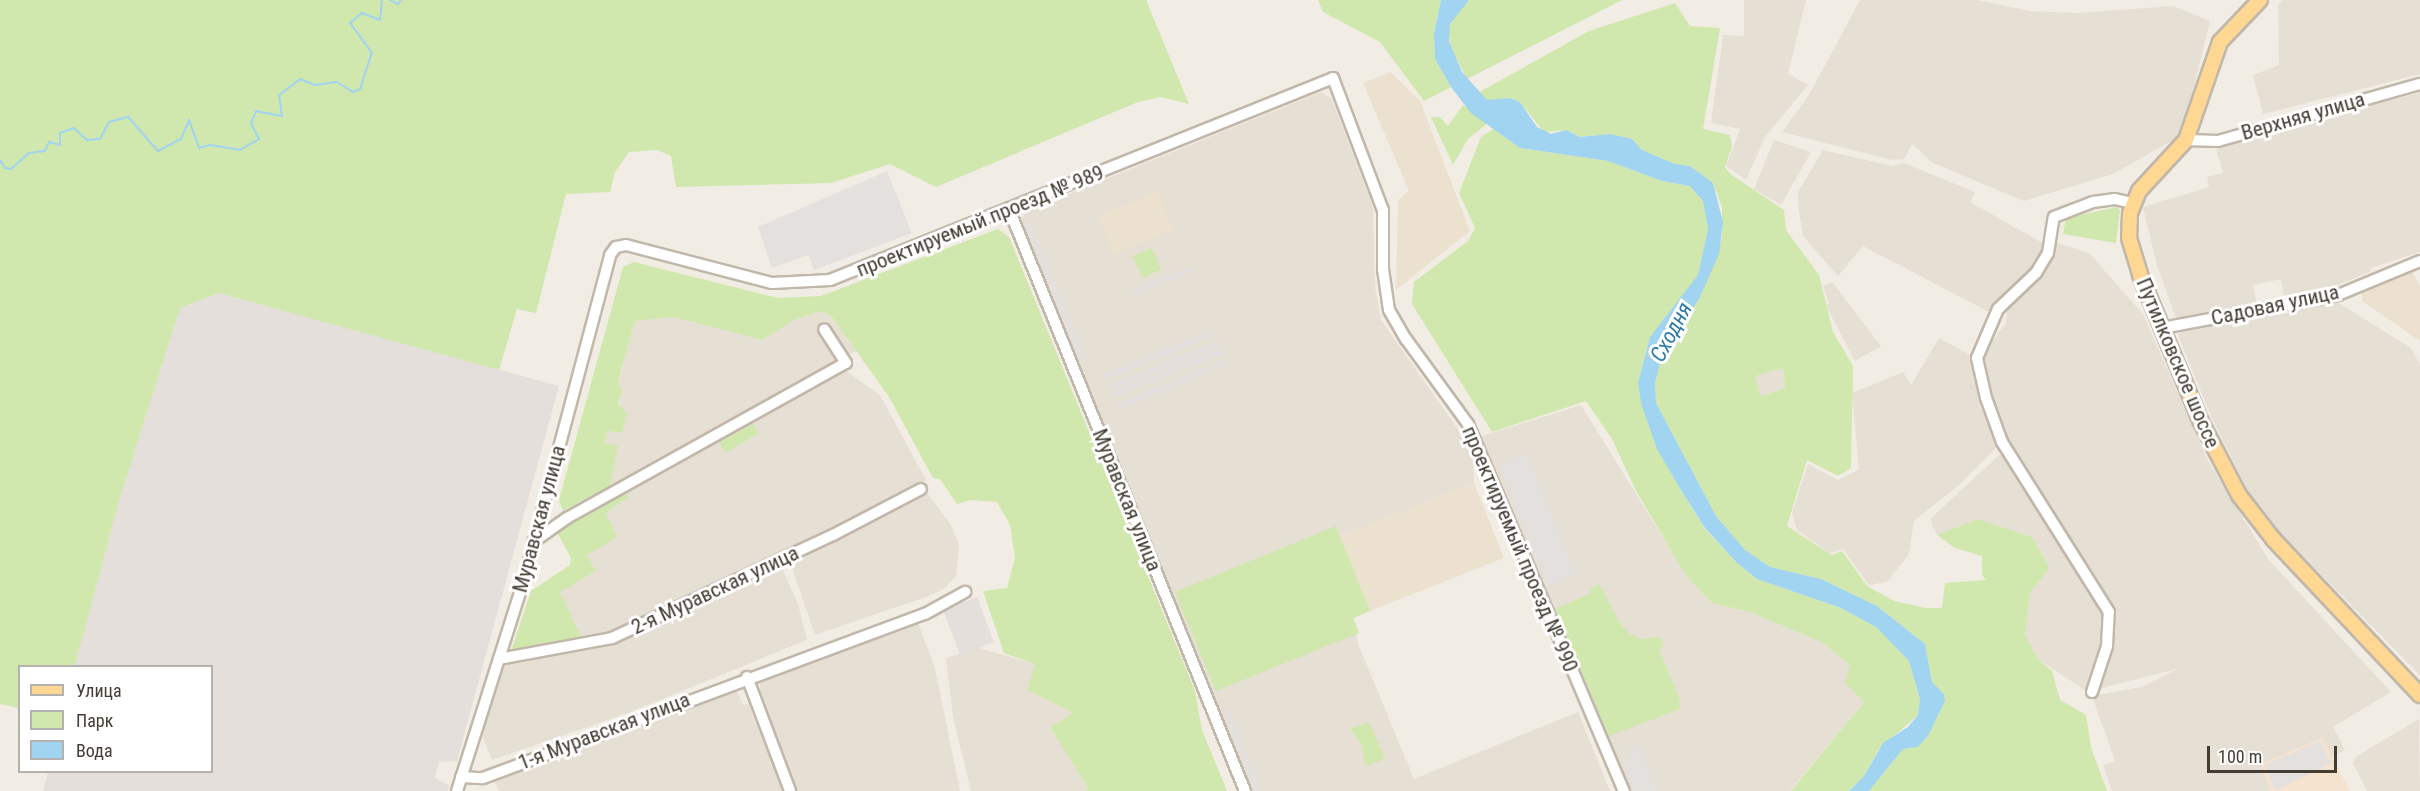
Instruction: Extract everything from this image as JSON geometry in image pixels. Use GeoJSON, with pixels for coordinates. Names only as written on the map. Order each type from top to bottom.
{"type":"FeatureCollection","features":[{"type":"Feature","properties":{"kind":"main road","name":"Путилковское шоссе"},"geometry":{"type":"LineString","coordinates":[[2260,0],[2220,42],[2186,140],[2146,181],[2133,203],[2129,226],[2132,248],[2200,420],[2239,495],[2274,540],[2420,695]]}},
{"type":"Feature","properties":{"kind":"street","name":"проектируемый проезд № 989"},"geometry":{"type":"LineString","coordinates":[[616,247],[626,245],[772,283],[802,284],[859,272],[1333,78]]}},
{"type":"Feature","properties":{"kind":"street","name":"проектируемый проезд № 990"},"geometry":{"type":"LineString","coordinates":[[1333,78],[1383,210],[1383,269],[1389,310],[1406,339],[1468,424],[1624,791]]}},
{"type":"Feature","properties":{"kind":"street","name":"Верхняя улица"},"geometry":{"type":"LineString","coordinates":[[2186,140],[2218,141],[2420,84]]}},
{"type":"Feature","properties":{"kind":"street"},"geometry":{"type":"LineString","coordinates":[[2092,692],[2107,646],[2109,612],[2002,442],[1986,398],[1977,358],[1998,309],[2036,273],[2048,253],[2054,217],[2093,202],[2115,199],[2133,203]]}},
{"type":"Feature","properties":{"kind":"street","name":"Муравская улица"},"geometry":{"type":"LineString","coordinates":[[1009,209],[1245,791]]}},
{"type":"Feature","properties":{"kind":"street","name":"Муравская улица"},"geometry":{"type":"LineString","coordinates":[[457,791],[533,542],[610,255],[616,247]]}},
{"type":"Feature","properties":{"kind":"street","name":"Садовая улица"},"geometry":{"type":"LineString","coordinates":[[2162,328],[2338,295],[2420,261]]}},
{"type":"Feature","properties":{"kind":"street"},"geometry":{"type":"LineString","coordinates":[[533,542],[553,526],[846,363],[824,329]]}},
{"type":"Feature","properties":{"kind":"street","name":"2-я Муравская улица"},"geometry":{"type":"LineString","coordinates":[[499,659],[612,638],[833,535],[921,489]]}},
{"type":"Feature","properties":{"kind":"street","name":"1-я Муравская улица"},"geometry":{"type":"LineString","coordinates":[[461,777],[483,778],[747,677],[925,614],[965,592]]}},
{"type":"Feature","properties":{"kind":"street"},"geometry":{"type":"LineString","coordinates":[[747,677],[790,791]]}},
{"type":"Feature","properties":{"kind":"shaded area"},"geometry":{"type":"Polygon","coordinates":[[[1744,0],[1806,0],[1788,74],[1808,85],[1765,137],[1746,180],[1726,166],[1740,129],[1711,123],[1723,35],[1744,36],[1744,0]]]}},
{"type":"Feature","properties":{"kind":"shaded area"},"geometry":{"type":"Polygon","coordinates":[[[1860,0],[1977,0],[2030,11],[2075,13],[2173,6],[2210,21],[2186,120],[2175,139],[2113,174],[2024,201],[1933,163],[1912,144],[1904,159],[1892,160],[1782,132],[1809,95],[1860,0]]]}},
{"type":"Feature","properties":{"kind":"shaded area"},"geometry":{"type":"Polygon","coordinates":[[[2283,0],[2420,0],[2420,74],[2263,114],[2253,75],[2279,65],[2278,4],[2283,0]]]}},
{"type":"Feature","properties":{"kind":"shaded area"},"geometry":{"type":"Polygon","coordinates":[[[1390,72],[1420,101],[1470,231],[1396,290],[1398,200],[1409,191],[1363,83],[1390,72]]]}},
{"type":"Feature","properties":{"kind":"shaded area"},"geometry":{"type":"Polygon","coordinates":[[[1321,92],[1332,99],[1373,207],[1375,287],[1381,320],[1457,428],[1473,459],[1474,483],[1341,536],[1370,611],[1353,618],[1358,644],[1414,779],[1578,712],[1610,791],[1251,791],[1021,220],[1027,211],[1321,92]]]}},
{"type":"Feature","properties":{"kind":"shaded area"},"geometry":{"type":"Polygon","coordinates":[[[2420,93],[2420,252],[2371,268],[2370,272],[2335,286],[2336,291],[2285,301],[2281,279],[2253,285],[2257,306],[2177,321],[2157,266],[2143,207],[2209,187],[2207,177],[2223,173],[2216,149],[2309,120],[2420,93]]]}},
{"type":"Feature","properties":{"kind":"shaded area"},"geometry":{"type":"Polygon","coordinates":[[[1774,140],[1811,152],[1781,205],[1754,189],[1774,140]]]}},
{"type":"Feature","properties":{"kind":"shaded area"},"geometry":{"type":"Polygon","coordinates":[[[1823,150],[1892,166],[1904,163],[1975,192],[1970,202],[2046,245],[2022,281],[1999,299],[1991,313],[1863,246],[1838,276],[1803,236],[1798,204],[1798,192],[1823,150]]]}},
{"type":"Feature","properties":{"kind":"shaded area"},"geometry":{"type":"Polygon","coordinates":[[[887,171],[912,233],[814,270],[808,255],[772,268],[758,227],[887,171]]]}},
{"type":"Feature","properties":{"kind":"shaded area"},"geometry":{"type":"Polygon","coordinates":[[[1158,191],[1173,230],[1113,254],[1098,216],[1158,191]]]}},
{"type":"Feature","properties":{"kind":"shaded area"},"geometry":{"type":"Polygon","coordinates":[[[1030,221],[1086,359],[1080,362],[1024,224],[1030,221]]]}},
{"type":"Feature","properties":{"kind":"shaded area"},"geometry":{"type":"Polygon","coordinates":[[[2057,243],[2089,253],[2143,314],[2207,459],[2268,559],[2391,692],[2333,727],[2345,750],[2330,758],[2322,738],[2262,764],[2271,791],[2112,791],[2103,765],[2115,761],[2092,696],[2141,687],[2180,668],[2099,689],[2117,614],[2004,439],[1979,357],[2006,323],[2007,306],[2042,276],[2057,243]]]}},
{"type":"Feature","properties":{"kind":"shaded area"},"geometry":{"type":"Polygon","coordinates":[[[1190,266],[1192,272],[1132,296],[1130,291],[1190,266]]]}},
{"type":"Feature","properties":{"kind":"shaded area"},"geometry":{"type":"Polygon","coordinates":[[[2412,270],[2420,287],[2420,341],[2362,301],[2361,291],[2412,270]]]}},
{"type":"Feature","properties":{"kind":"shaded area"},"geometry":{"type":"Polygon","coordinates":[[[1832,282],[1881,346],[1855,361],[1826,306],[1829,303],[1823,286],[1832,282]]]}},
{"type":"Feature","properties":{"kind":"shaded area"},"geometry":{"type":"Polygon","coordinates":[[[219,293],[559,386],[457,761],[439,762],[435,778],[449,785],[448,791],[43,791],[48,773],[213,773],[213,665],[75,665],[119,501],[180,308],[219,293]]]}},
{"type":"Feature","properties":{"kind":"shaded area"},"geometry":{"type":"Polygon","coordinates":[[[2334,300],[2411,348],[2420,365],[2420,675],[2270,523],[2252,499],[2213,421],[2178,335],[2180,331],[2334,300]]]}},
{"type":"Feature","properties":{"kind":"shaded area"},"geometry":{"type":"Polygon","coordinates":[[[820,311],[832,317],[856,351],[610,486],[617,447],[605,444],[608,431],[622,433],[618,383],[635,321],[673,317],[762,340],[792,321],[820,311]]]}},
{"type":"Feature","properties":{"kind":"shaded area"},"geometry":{"type":"Polygon","coordinates":[[[1214,329],[1216,335],[1106,380],[1103,374],[1214,329]]]}},
{"type":"Feature","properties":{"kind":"shaded area"},"geometry":{"type":"Polygon","coordinates":[[[1939,338],[1972,356],[1980,406],[1998,446],[1959,485],[1914,521],[1909,554],[1887,582],[1869,585],[1843,549],[1830,553],[1797,530],[1792,513],[1808,464],[1838,480],[1859,470],[1852,393],[1903,372],[1911,385],[1939,338]]]}},
{"type":"Feature","properties":{"kind":"shaded area"},"geometry":{"type":"Polygon","coordinates":[[[1219,340],[1221,346],[1110,391],[1108,385],[1219,340]]]}},
{"type":"Feature","properties":{"kind":"shaded area"},"geometry":{"type":"Polygon","coordinates":[[[1222,347],[1224,353],[1113,398],[1111,393],[1222,347]]]}},
{"type":"Feature","properties":{"kind":"shaded area"},"geometry":{"type":"Polygon","coordinates":[[[1226,359],[1228,365],[1118,410],[1116,404],[1226,359]]]}},
{"type":"Feature","properties":{"kind":"shaded area"},"geometry":{"type":"Polygon","coordinates":[[[1783,368],[1785,388],[1761,396],[1755,376],[1783,368]]]}},
{"type":"Feature","properties":{"kind":"shaded area"},"geometry":{"type":"Polygon","coordinates":[[[846,371],[880,395],[926,480],[780,556],[612,635],[582,639],[560,592],[596,571],[587,555],[606,513],[628,497],[624,491],[846,371]]]}},
{"type":"Feature","properties":{"kind":"shaded area"},"geometry":{"type":"Polygon","coordinates":[[[1581,405],[1688,578],[1712,603],[1750,612],[1821,642],[1850,665],[1864,702],[1790,791],[1625,791],[1479,437],[1581,405]]]}},
{"type":"Feature","properties":{"kind":"shaded area"},"geometry":{"type":"Polygon","coordinates":[[[1526,453],[1576,575],[1547,587],[1498,464],[1526,453]]]}},
{"type":"Feature","properties":{"kind":"shaded area"},"geometry":{"type":"Polygon","coordinates":[[[2006,454],[2106,615],[2103,640],[2085,690],[2039,660],[2025,635],[2030,592],[2050,568],[2032,537],[1978,519],[1937,535],[1930,519],[1999,455],[2006,454]]]}},
{"type":"Feature","properties":{"kind":"shaded area"},"geometry":{"type":"Polygon","coordinates":[[[1474,483],[1504,558],[1370,611],[1340,536],[1474,483]]]}},
{"type":"Feature","properties":{"kind":"shaded area"},"geometry":{"type":"Polygon","coordinates":[[[926,491],[951,525],[959,545],[956,576],[945,588],[929,596],[815,635],[789,559],[926,491]]]}},
{"type":"Feature","properties":{"kind":"shaded area"},"geometry":{"type":"Polygon","coordinates":[[[776,565],[781,566],[798,604],[807,640],[628,713],[492,760],[481,733],[503,664],[581,648],[776,565]]]}},
{"type":"Feature","properties":{"kind":"shaded area"},"geometry":{"type":"Polygon","coordinates":[[[977,597],[994,642],[960,655],[943,610],[977,597]]]}},
{"type":"Feature","properties":{"kind":"shaded area"},"geometry":{"type":"Polygon","coordinates":[[[917,620],[935,668],[960,791],[796,791],[762,704],[759,679],[840,652],[917,620]]]}},
{"type":"Feature","properties":{"kind":"shaded area"},"geometry":{"type":"Polygon","coordinates":[[[979,648],[1035,664],[1073,713],[1050,727],[1088,788],[1085,791],[971,791],[953,718],[946,658],[979,648]]]}},
{"type":"Feature","properties":{"kind":"shaded area"},"geometry":{"type":"Polygon","coordinates":[[[735,687],[743,705],[748,703],[783,791],[499,791],[494,780],[735,687]]]}},
{"type":"Feature","properties":{"kind":"shaded area"},"geometry":{"type":"Polygon","coordinates":[[[1229,709],[1262,791],[1255,791],[1223,711],[1229,709]]]}},
{"type":"Feature","properties":{"kind":"shaded area"},"geometry":{"type":"Polygon","coordinates":[[[2419,719],[2420,791],[2367,791],[2353,763],[2357,756],[2419,719]]]}},
{"type":"Feature","properties":{"kind":"shaded area"},"geometry":{"type":"Polygon","coordinates":[[[2322,738],[2350,791],[2271,791],[2261,764],[2322,738]]]}},
{"type":"Feature","properties":{"kind":"shaded area"},"geometry":{"type":"Polygon","coordinates":[[[2320,741],[2331,763],[2275,791],[2265,765],[2320,741]]]}},
{"type":"Feature","properties":{"kind":"shaded area"},"geometry":{"type":"Polygon","coordinates":[[[1639,745],[1658,791],[1634,791],[1622,762],[1630,758],[1626,750],[1639,745]]]}},
{"type":"Feature","properties":{"kind":"green space"},"geometry":{"type":"Polygon","coordinates":[[[0,0],[1146,0],[1189,104],[1161,97],[1138,102],[936,187],[890,164],[831,183],[676,187],[671,156],[657,150],[629,152],[615,172],[610,192],[566,194],[536,313],[517,309],[499,370],[219,293],[180,308],[119,501],[75,665],[18,665],[18,708],[0,704],[0,0]]]}},
{"type":"Feature","properties":{"kind":"green space"},"geometry":{"type":"Polygon","coordinates":[[[1318,0],[1441,0],[1434,34],[1435,59],[1451,87],[1424,101],[1380,42],[1323,12],[1318,0]]]}},
{"type":"Feature","properties":{"kind":"green space"},"geometry":{"type":"Polygon","coordinates":[[[1469,0],[1622,0],[1467,79],[1452,50],[1448,31],[1454,15],[1469,0]]]}},
{"type":"Feature","properties":{"kind":"green space"},"geometry":{"type":"Polygon","coordinates":[[[1675,3],[1690,26],[1720,28],[1703,129],[1730,135],[1732,146],[1725,167],[1730,174],[1784,210],[1786,230],[1819,275],[1833,332],[1853,366],[1851,468],[1838,476],[1807,460],[1787,526],[1832,555],[1842,551],[1867,586],[1894,601],[1926,608],[1942,608],[1945,583],[1986,580],[1982,575],[1982,556],[1955,548],[1937,535],[1978,519],[2032,537],[2050,568],[2030,592],[2025,635],[2039,660],[2052,671],[2060,700],[2086,715],[2091,747],[2107,791],[1869,791],[1903,749],[1918,747],[1928,736],[1945,701],[1944,694],[1932,682],[1925,644],[1877,606],[1821,579],[1770,567],[1745,550],[1716,516],[1656,403],[1655,383],[1664,348],[1677,336],[1700,297],[1722,238],[1722,207],[1713,183],[1690,166],[1675,164],[1642,150],[1632,139],[1610,134],[1580,137],[1566,130],[1544,132],[1520,102],[1510,98],[1487,101],[1478,93],[1589,31],[1675,3]],[[1783,368],[1755,376],[1761,396],[1785,388],[1783,368]]]}},
{"type":"Feature","properties":{"kind":"green space"},"geometry":{"type":"Polygon","coordinates":[[[1463,105],[1488,123],[1468,139],[1453,165],[1431,117],[1440,117],[1448,126],[1463,105]]]}},
{"type":"Feature","properties":{"kind":"green space"},"geometry":{"type":"Polygon","coordinates":[[[1495,128],[1520,148],[1608,161],[1662,181],[1690,186],[1703,201],[1708,229],[1697,281],[1650,337],[1638,383],[1641,403],[1654,430],[1655,444],[1684,495],[1705,529],[1737,563],[1757,579],[1841,608],[1876,627],[1909,661],[1920,699],[1918,715],[1878,750],[1864,776],[1849,791],[1791,791],[1864,702],[1845,683],[1850,665],[1821,642],[1750,612],[1712,603],[1688,578],[1635,489],[1612,439],[1586,401],[1492,432],[1412,304],[1414,282],[1468,241],[1475,228],[1459,193],[1481,137],[1495,128]]]}},
{"type":"Feature","properties":{"kind":"green space"},"geometry":{"type":"Polygon","coordinates":[[[2117,207],[2120,210],[2116,243],[2063,234],[2066,218],[2117,207]]]}},
{"type":"Feature","properties":{"kind":"green space"},"geometry":{"type":"Polygon","coordinates":[[[998,229],[1009,237],[1195,691],[1202,730],[1227,791],[1085,791],[1088,788],[1050,727],[1073,713],[1027,690],[1035,664],[1004,653],[983,591],[1007,588],[1015,558],[1010,525],[997,502],[970,500],[957,504],[940,479],[933,478],[889,397],[832,317],[820,311],[792,321],[762,340],[673,317],[635,321],[618,382],[622,391],[618,403],[627,414],[622,433],[608,431],[605,443],[618,446],[610,486],[563,511],[559,500],[623,267],[634,262],[778,298],[821,296],[998,229]]]}},
{"type":"Feature","properties":{"kind":"green space"},"geometry":{"type":"Polygon","coordinates":[[[1152,248],[1161,270],[1142,278],[1133,256],[1152,248]]]}},
{"type":"Feature","properties":{"kind":"green space"},"geometry":{"type":"Polygon","coordinates":[[[753,424],[758,434],[725,453],[719,442],[753,424]]]}},
{"type":"Feature","properties":{"kind":"green space"},"geometry":{"type":"Polygon","coordinates":[[[624,491],[628,497],[606,513],[617,537],[587,555],[596,571],[560,592],[582,639],[510,654],[531,591],[570,565],[571,558],[556,530],[624,491]]]}},
{"type":"Feature","properties":{"kind":"green space"},"geometry":{"type":"Polygon","coordinates":[[[1336,526],[1370,611],[1353,618],[1359,633],[1216,691],[1175,592],[1336,526]]]}},
{"type":"Feature","properties":{"kind":"green space"},"geometry":{"type":"Polygon","coordinates":[[[1599,584],[1622,626],[1630,634],[1641,639],[1660,637],[1664,646],[1659,649],[1681,703],[1680,709],[1609,736],[1555,609],[1591,593],[1590,588],[1599,584]]]}},
{"type":"Feature","properties":{"kind":"green space"},"geometry":{"type":"Polygon","coordinates":[[[1369,722],[1385,759],[1365,766],[1362,746],[1350,729],[1369,722]]]}},
{"type":"Feature","properties":{"kind":"water","name":"Сходня"},"geometry":{"type":"Polygon","coordinates":[[[1441,0],[1469,0],[1450,24],[1449,41],[1462,72],[1487,100],[1510,98],[1520,102],[1537,127],[1551,134],[1566,130],[1580,137],[1610,134],[1632,139],[1642,150],[1675,164],[1690,166],[1713,183],[1723,222],[1719,254],[1700,297],[1677,336],[1664,348],[1655,383],[1656,403],[1716,516],[1745,550],[1770,567],[1821,579],[1877,606],[1925,644],[1932,682],[1944,694],[1945,701],[1928,736],[1918,747],[1903,749],[1869,791],[1849,791],[1864,776],[1883,743],[1908,727],[1918,715],[1920,699],[1909,661],[1876,627],[1841,608],[1757,579],[1737,563],[1705,528],[1684,495],[1657,449],[1641,403],[1638,383],[1650,337],[1698,275],[1708,229],[1703,201],[1690,186],[1662,181],[1608,161],[1520,148],[1471,113],[1451,87],[1435,59],[1434,34],[1441,0]]]}},
{"type":"Feature","properties":{"kind":"waterway"},"geometry":{"type":"LineString","coordinates":[[0,160],[5,168],[11,169],[29,153],[45,151],[49,142],[60,145],[60,133],[74,128],[87,140],[100,139],[109,122],[128,117],[158,151],[181,139],[189,120],[199,148],[210,145],[240,150],[259,139],[251,123],[256,111],[282,116],[279,95],[300,79],[315,85],[337,82],[353,92],[360,89],[372,53],[350,23],[362,13],[380,20],[382,0]]}},
{"type":"Feature","properties":{"kind":"waterway"},"geometry":{"type":"LineString","coordinates":[[390,0],[398,4],[401,0]]}}]}
